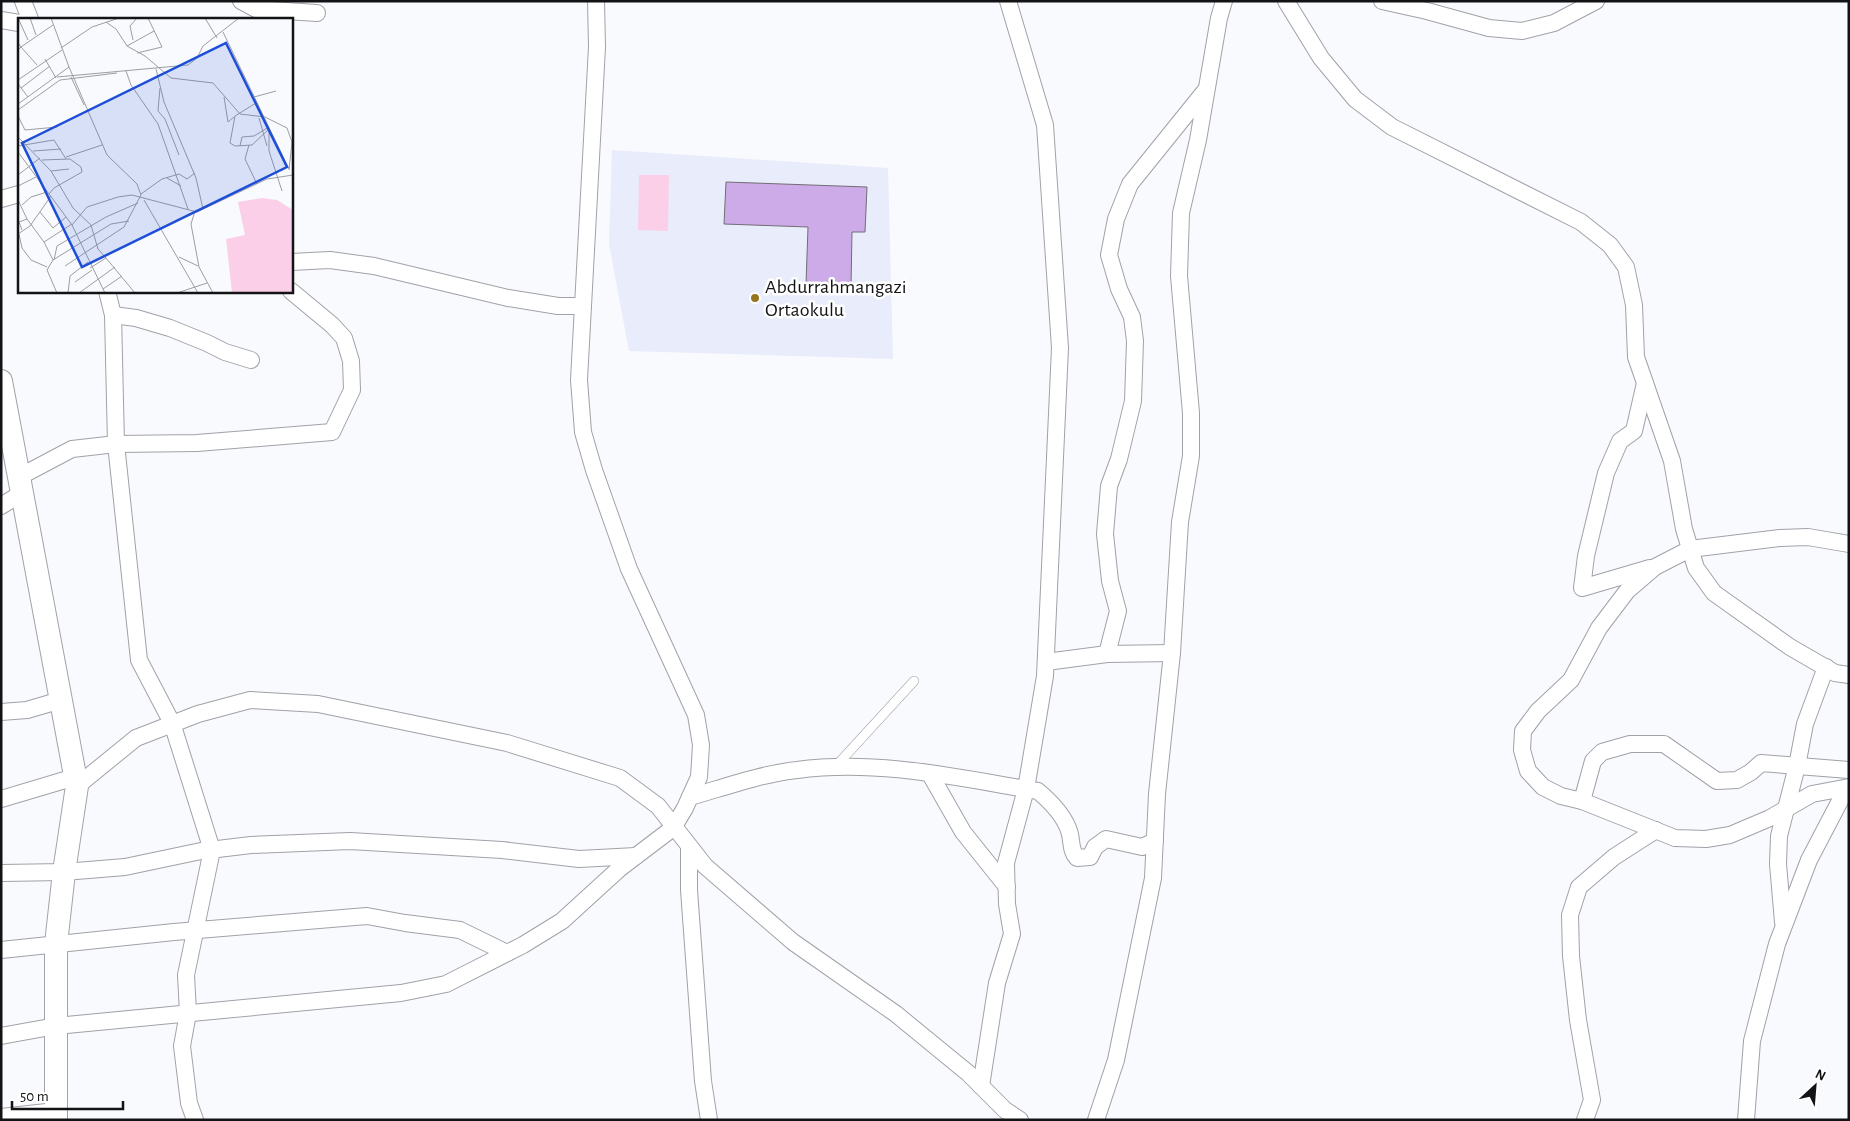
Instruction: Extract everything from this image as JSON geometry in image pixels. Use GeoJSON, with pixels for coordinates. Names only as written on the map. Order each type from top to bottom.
{"type":"FeatureCollection","features":[{"type":"Feature","properties":{"kind":"street"},"geometry":{"type":"LineString","coordinates":[[23,1],[30,18]]}},
{"type":"Feature","properties":{"kind":"street"},"geometry":{"type":"LineString","coordinates":[[241,1],[256,9],[317,12]]}},
{"type":"Feature","properties":{"kind":"street"},"geometry":{"type":"LineString","coordinates":[[1,1036],[56,1026],[401,993],[446,984],[523,946],[562,921],[619,869],[673,828],[699,777],[701,745],[696,715],[629,569],[594,470],[583,432],[579,380],[596,47],[596,1]]}},
{"type":"Feature","properties":{"kind":"street"},"geometry":{"type":"LineString","coordinates":[[981,1086],[997,983],[1012,934],[1007,904],[1006,863],[1026,789],[1045,676],[1060,348],[1044,126],[1008,1]]}},
{"type":"Feature","properties":{"kind":"street"},"geometry":{"type":"LineString","coordinates":[[1096,1120],[1116,1060],[1153,878],[1157,794],[1172,653],[1180,522],[1191,456],[1191,413],[1179,276],[1181,213],[1198,140],[1219,18],[1224,1]]}},
{"type":"Feature","properties":{"kind":"street"},"geometry":{"type":"LineString","coordinates":[[1286,1],[1321,58],[1355,99],[1392,128],[1581,222],[1610,245],[1626,266],[1634,305],[1636,357],[1672,461],[1684,529],[1696,568],[1714,593],[1790,647],[1835,673],[1849,675]]}},
{"type":"Feature","properties":{"kind":"street"},"geometry":{"type":"LineString","coordinates":[[1382,1],[1489,28],[1522,31],[1554,23],[1596,1]]}},
{"type":"Feature","properties":{"kind":"street"},"geometry":{"type":"LineString","coordinates":[[1,20],[18,24]]}},
{"type":"Feature","properties":{"kind":"street"},"geometry":{"type":"LineString","coordinates":[[1107,654],[1118,611],[1110,581],[1105,534],[1109,486],[1119,459],[1133,401],[1135,341],[1132,317],[1119,289],[1109,255],[1116,219],[1130,184],[1207,89]]}},
{"type":"Feature","properties":{"kind":"street"},"geometry":{"type":"LineString","coordinates":[[1,199],[18,194]]}},
{"type":"Feature","properties":{"kind":"street"},"geometry":{"type":"LineString","coordinates":[[292,262],[330,260],[374,266],[508,298],[558,306],[583,306]]}},
{"type":"Feature","properties":{"kind":"street"},"geometry":{"type":"LineString","coordinates":[[107,292],[113,315],[116,444],[139,660],[172,724],[212,850],[186,975],[188,1013],[182,1046],[189,1103],[195,1120]]}},
{"type":"Feature","properties":{"kind":"street"},"geometry":{"type":"LineString","coordinates":[[1,506],[21,485],[72,449],[116,444],[197,443],[332,432],[352,390],[350,361],[344,338],[332,325],[292,292]]}},
{"type":"Feature","properties":{"kind":"street"},"geometry":{"type":"LineString","coordinates":[[113,315],[136,318],[170,328],[225,352],[251,360]]}},
{"type":"Feature","properties":{"kind":"street"},"geometry":{"type":"LineString","coordinates":[[1,381],[8,449],[21,485],[76,781],[56,944],[56,1115],[1,1117]]}},
{"type":"Feature","properties":{"kind":"street"},"geometry":{"type":"LineString","coordinates":[[1646,383],[1634,431],[1620,441],[1606,473],[1586,556],[1582,588],[1654,566],[1690,548],[1780,538],[1808,538],[1849,544]]}},
{"type":"Feature","properties":{"kind":"street"},"geometry":{"type":"LineString","coordinates":[[1654,566],[1627,591],[1599,628],[1571,680],[1538,711],[1523,731],[1522,750],[1528,771],[1543,787],[1561,796],[1582,800],[1675,838],[1706,839],[1730,835],[1770,818],[1812,794],[1849,787]]}},
{"type":"Feature","properties":{"kind":"street"},"geometry":{"type":"LineString","coordinates":[[1046,662],[1107,654],[1172,653]]}},
{"type":"Feature","properties":{"kind":"street"},"geometry":{"type":"LineString","coordinates":[[1784,926],[1778,864],[1779,836],[1797,766],[1805,724],[1826,667]]}},
{"type":"Feature","properties":{"kind":"street"},"geometry":{"type":"LineString","coordinates":[[1,712],[27,710],[61,700]]}},
{"type":"Feature","properties":{"kind":"street"},"geometry":{"type":"LineString","coordinates":[[1,799],[76,781],[136,738],[198,714],[250,700],[318,704],[508,743],[620,778],[658,806],[673,828],[705,866],[793,942],[896,1014],[968,1073],[1005,1110],[1020,1120]]}},
{"type":"Feature","properties":{"kind":"street"},"geometry":{"type":"LineString","coordinates":[[1582,800],[1593,761],[1602,752],[1630,744],[1664,744],[1717,781],[1737,780],[1751,772],[1761,763],[1849,770]]}},
{"type":"Feature","properties":{"kind":"street"},"geometry":{"type":"LineString","coordinates":[[690,796],[768,775],[796,770],[836,766],[873,767],[1038,791],[1053,804],[1069,830],[1072,853],[1077,858],[1090,857],[1095,846],[1106,838],[1142,847],[1154,841]]}},
{"type":"Feature","properties":{"kind":"street"},"geometry":{"type":"LineString","coordinates":[[930,774],[963,832],[1007,887]]}},
{"type":"Feature","properties":{"kind":"street"},"geometry":{"type":"LineString","coordinates":[[1746,1120],[1752,1041],[1777,944],[1809,860],[1842,798],[1849,791]]}},
{"type":"Feature","properties":{"kind":"street"},"geometry":{"type":"LineString","coordinates":[[1584,1120],[1592,1100],[1577,1011],[1571,956],[1570,915],[1579,887],[1614,857],[1656,830]]}},
{"type":"Feature","properties":{"kind":"street"},"geometry":{"type":"LineString","coordinates":[[1,873],[64,872],[125,867],[212,850],[251,845],[350,840],[502,850],[579,859],[636,856]]}},
{"type":"Feature","properties":{"kind":"street"},"geometry":{"type":"LineString","coordinates":[[689,846],[689,890],[702,1072],[709,1120]]}},
{"type":"Feature","properties":{"kind":"street"},"geometry":{"type":"LineString","coordinates":[[1,950],[194,930],[367,916],[460,930],[507,953]]}},
{"type":"Feature","properties":{"kind":"lane"},"geometry":{"type":"LineString","coordinates":[[836,766],[914,681]]}},
{"type":"Feature","properties":{"kind":"shaded area","name":"Abdurrahmangazi Ortaokulu"},"geometry":{"type":"Polygon","coordinates":[[[612,150],[888,168],[893,359],[629,351],[609,244],[612,150]]]}},
{"type":"Feature","properties":{"kind":"shaded area"},"geometry":{"type":"Polygon","coordinates":[[[639,175],[669,175],[668,231],[638,230],[639,175]]]}},
{"type":"Feature","properties":{"kind":"building"},"geometry":{"type":"Polygon","coordinates":[[[726,182],[867,187],[865,232],[852,232],[851,287],[806,285],[808,227],[724,224],[726,182]]]}},
{"type":"Feature","properties":{"kind":"place","name":"Abdurrahmangazi Ortaokulu"},"geometry":{"type":"Point","coordinates":[755,298]}}]}
